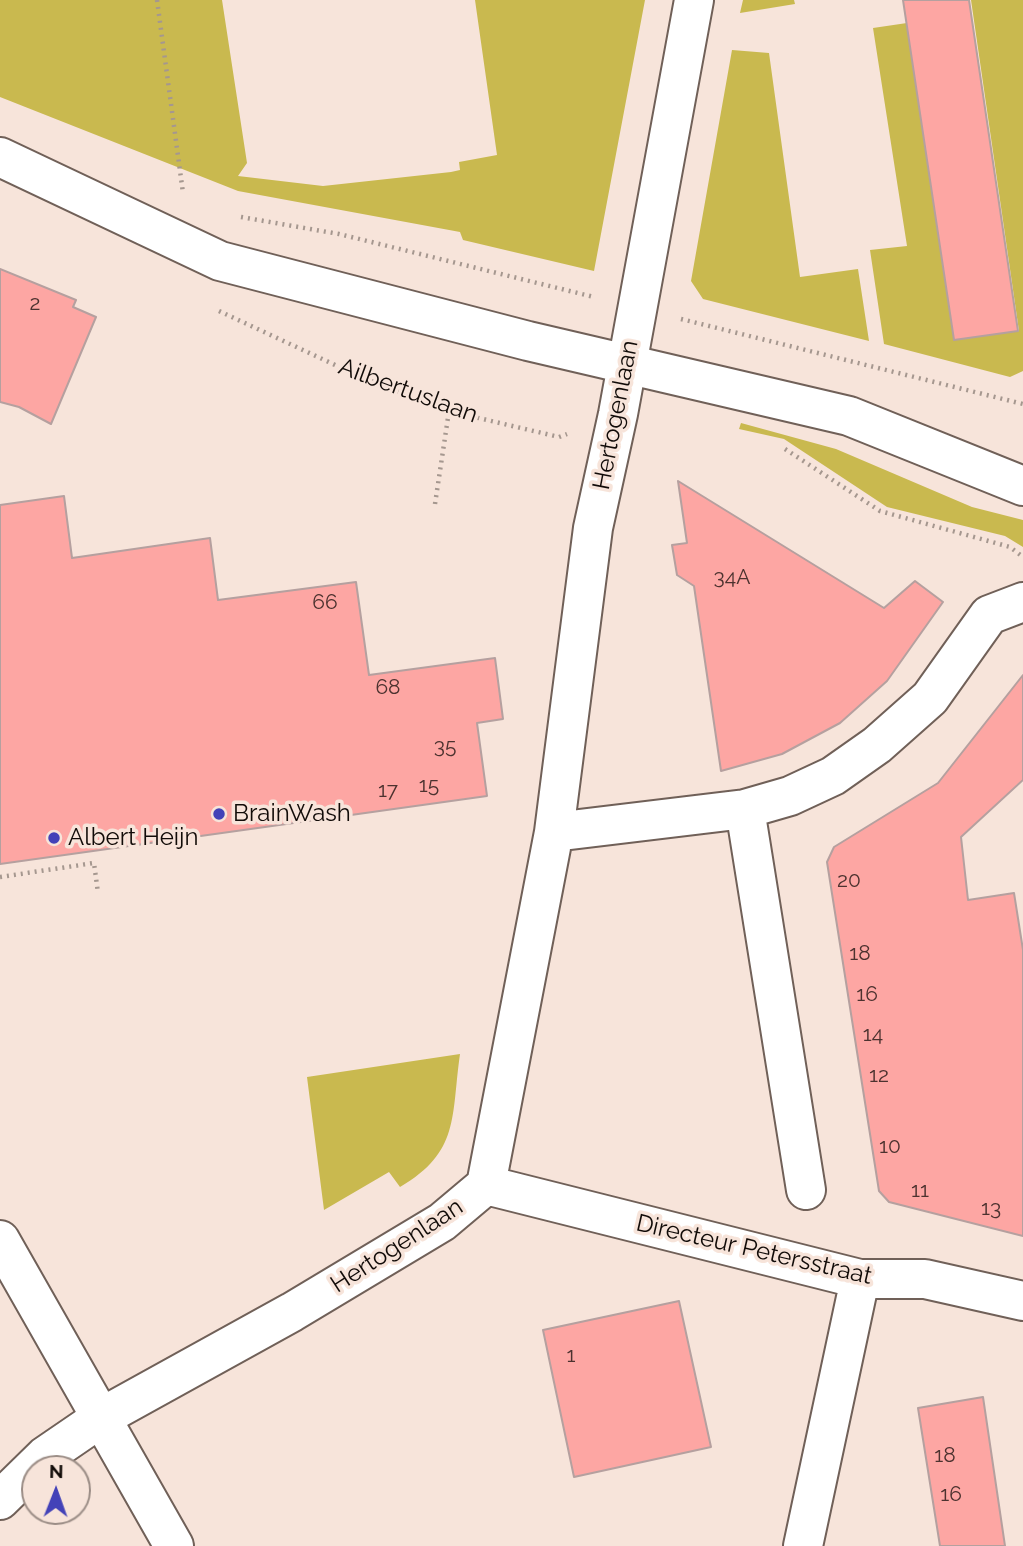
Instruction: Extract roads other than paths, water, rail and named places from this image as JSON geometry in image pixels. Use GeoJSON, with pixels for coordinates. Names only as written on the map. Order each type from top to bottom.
{"type":"FeatureCollection","features":[{"type":"Feature","properties":{"kind":"street","name":"Hertogenlaan"},"geometry":{"type":"LineString","coordinates":[[0,1500],[45,1456],[102,1417],[315,1298],[442,1222],[486,1185],[554,832],[593,528],[618,414],[694,0]]}},
{"type":"Feature","properties":{"kind":"street"},"geometry":{"type":"LineString","coordinates":[[0,157],[220,261],[528,341],[849,416],[1023,486]]}},
{"type":"Feature","properties":{"kind":"street"},"geometry":{"type":"LineString","coordinates":[[554,832],[745,809],[790,796],[833,776],[877,745],[930,698],[989,615],[1023,602]]}},
{"type":"Feature","properties":{"kind":"street"},"geometry":{"type":"LineString","coordinates":[[745,809],[806,1190]]}},
{"type":"Feature","properties":{"kind":"street","name":"Directeur Petersstraat"},"geometry":{"type":"LineString","coordinates":[[486,1185],[860,1279],[925,1279],[1023,1301]]}},
{"type":"Feature","properties":{"kind":"street"},"geometry":{"type":"LineString","coordinates":[[0,1240],[174,1546]]}},
{"type":"Feature","properties":{"kind":"street"},"geometry":{"type":"LineString","coordinates":[[803,1546],[860,1279]]}},
{"type":"Feature","properties":{"kind":"place","name":"BrainWash"},"geometry":{"type":"Point","coordinates":[219,814]}},
{"type":"Feature","properties":{"kind":"place","name":"Albert Heijn"},"geometry":{"type":"Point","coordinates":[54,838]}}]}
